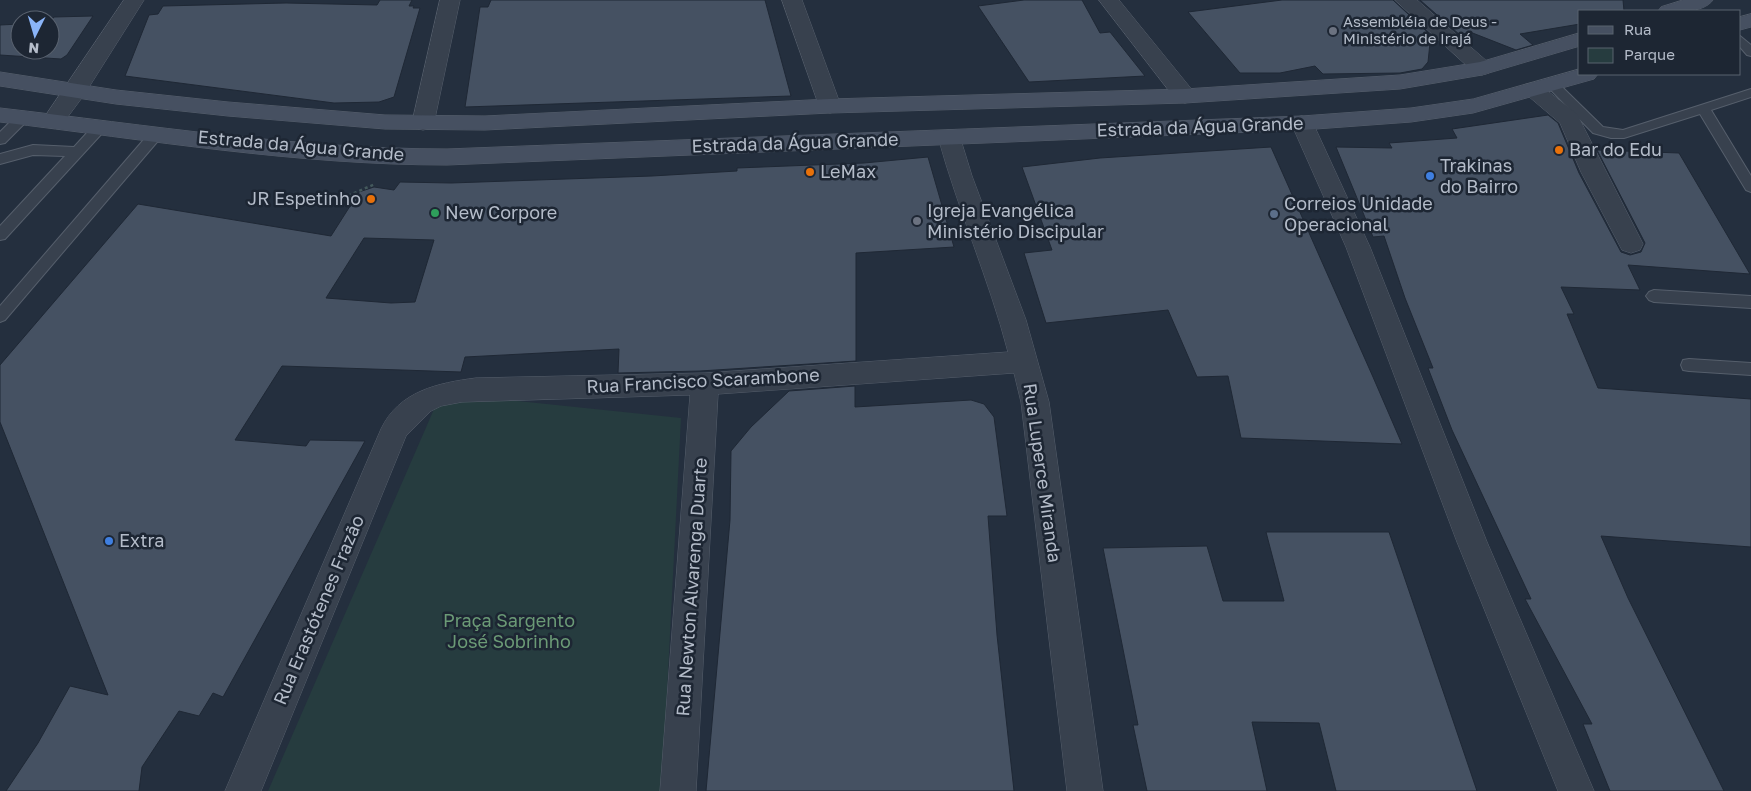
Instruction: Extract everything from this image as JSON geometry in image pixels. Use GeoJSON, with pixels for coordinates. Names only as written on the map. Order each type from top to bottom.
{"type":"FeatureCollection","features":[{"type":"Feature","properties":{"kind":"main road"},"geometry":{"type":"LineString","coordinates":[[1671,10],[1700,0]]}},
{"type":"Feature","properties":{"kind":"main road","name":"Estrada da Água Grande"},"geometry":{"type":"LineString","coordinates":[[0,79],[125,98],[228,109],[385,122],[485,123],[830,106],[1185,96],[1400,82],[1482,68],[1578,40]]}},
{"type":"Feature","properties":{"kind":"main road","name":"Estrada da Água Grande"},"geometry":{"type":"LineString","coordinates":[[11,116],[359,155],[437,157],[1302,123],[1411,115],[1464,108],[1543,88],[1584,75]]}},
{"type":"Feature","properties":{"kind":"main road"},"geometry":{"type":"LineString","coordinates":[[205,138],[228,109]]}},
{"type":"Feature","properties":{"kind":"street"},"geometry":{"type":"LineString","coordinates":[[53,121],[76,90],[134,0]]}},
{"type":"Feature","properties":{"kind":"street"},"geometry":{"type":"LineString","coordinates":[[423,123],[450,0]]}},
{"type":"Feature","properties":{"kind":"street"},"geometry":{"type":"LineString","coordinates":[[792,0],[830,106]]}},
{"type":"Feature","properties":{"kind":"street"},"geometry":{"type":"LineString","coordinates":[[1109,0],[1185,96]]}},
{"type":"Feature","properties":{"kind":"street"},"geometry":{"type":"LineString","coordinates":[[1405,0],[1482,68]]}},
{"type":"Feature","properties":{"kind":"street"},"geometry":{"type":"LineString","coordinates":[[1543,88],[1569,119],[1593,172],[1631,244]]}},
{"type":"Feature","properties":{"kind":"street"},"geometry":{"type":"LineString","coordinates":[[1302,123],[1358,247],[1472,542],[1576,791]]}},
{"type":"Feature","properties":{"kind":"street","name":"Rua Luperce Miranda"},"geometry":{"type":"LineString","coordinates":[[949,137],[960,176],[1013,320],[1035,402],[1085,791]]}},
{"type":"Feature","properties":{"kind":"street","name":"Rua Francisco Scarambone"},"geometry":{"type":"LineString","coordinates":[[395,429],[420,402],[441,393],[476,388],[705,384],[1024,362]]}},
{"type":"Feature","properties":{"kind":"street","name":"Rua Newton Alvarenga Duarte"},"geometry":{"type":"LineString","coordinates":[[678,791],[705,384]]}},
{"type":"Feature","properties":{"kind":"street","name":"Rua Erastótenes Frazão"},"geometry":{"type":"LineString","coordinates":[[243,791],[395,429]]}},
{"type":"Feature","properties":{"kind":"lane"},"geometry":{"type":"LineString","coordinates":[[1741,41],[1751,52]]}},
{"type":"Feature","properties":{"kind":"lane"},"geometry":{"type":"LineString","coordinates":[[1543,88],[1598,130],[1611,134],[1624,134],[1751,93]]}},
{"type":"Feature","properties":{"kind":"lane"},"geometry":{"type":"LineString","coordinates":[[1703,108],[1751,187]]}},
{"type":"Feature","properties":{"kind":"lane"},"geometry":{"type":"LineString","coordinates":[[0,140],[11,116]]}},
{"type":"Feature","properties":{"kind":"lane"},"geometry":{"type":"LineString","coordinates":[[0,235],[101,126]]}},
{"type":"Feature","properties":{"kind":"lane"},"geometry":{"type":"LineString","coordinates":[[0,316],[158,132]]}},
{"type":"Feature","properties":{"kind":"lane"},"geometry":{"type":"LineString","coordinates":[[0,159],[33,150],[77,152]]}},
{"type":"Feature","properties":{"kind":"lane"},"geometry":{"type":"LineString","coordinates":[[1654,296],[1751,302]]}},
{"type":"Feature","properties":{"kind":"lane"},"geometry":{"type":"LineString","coordinates":[[1689,365],[1751,369]]}},
{"type":"Feature","properties":{"kind":"green space","name":"Praça Sargento José Sobrinho"},"geometry":{"type":"Polygon","coordinates":[[[441,393],[681,418],[662,791],[268,791],[441,393]]]}},
{"type":"Feature","properties":{"kind":"building"},"geometry":{"type":"Polygon","coordinates":[[[380,0],[412,0],[409,6],[420,8],[394,97],[379,102],[334,103],[125,76],[149,15],[158,14],[163,6],[286,3],[377,5],[380,0]]]}},
{"type":"Feature","properties":{"kind":"building"},"geometry":{"type":"Polygon","coordinates":[[[491,0],[765,0],[791,96],[465,107],[480,7],[488,7],[491,0]]]}},
{"type":"Feature","properties":{"kind":"building"},"geometry":{"type":"Polygon","coordinates":[[[1024,0],[1082,0],[1100,33],[1110,32],[1145,76],[1029,82],[978,6],[1024,0]]]}},
{"type":"Feature","properties":{"kind":"building"},"geometry":{"type":"Polygon","coordinates":[[[1282,0],[1393,0],[1437,41],[1430,43],[1428,62],[1422,69],[1400,73],[1323,74],[1315,66],[1280,73],[1240,73],[1188,12],[1282,0]]]}},
{"type":"Feature","properties":{"kind":"building"},"geometry":{"type":"Polygon","coordinates":[[[1420,0],[1623,0],[1624,10],[1578,10],[1578,24],[1520,34],[1533,45],[1516,50],[1470,32],[1460,35],[1420,0]]]}},
{"type":"Feature","properties":{"kind":"building"},"geometry":{"type":"Polygon","coordinates":[[[93,16],[67,55],[61,59],[60,59],[60,17],[93,16]]]}},
{"type":"Feature","properties":{"kind":"building"},"geometry":{"type":"Polygon","coordinates":[[[10,24],[10,56],[0,55],[0,25],[10,24]]]}},
{"type":"Feature","properties":{"kind":"building"},"geometry":{"type":"Polygon","coordinates":[[[1548,115],[1558,123],[1579,173],[1621,252],[1630,255],[1641,252],[1645,243],[1597,150],[1679,153],[1750,274],[1628,265],[1640,290],[1561,287],[1574,314],[1567,314],[1598,388],[1751,399],[1751,547],[1601,536],[1628,598],[1724,791],[1610,791],[1583,724],[1592,724],[1525,599],[1531,599],[1452,430],[1428,368],[1433,368],[1405,298],[1384,236],[1373,237],[1336,147],[1392,148],[1389,143],[1457,138],[1452,129],[1548,115]]]}},
{"type":"Feature","properties":{"kind":"building"},"geometry":{"type":"Polygon","coordinates":[[[1271,147],[1402,444],[1241,438],[1228,376],[1197,377],[1168,310],[1046,323],[1024,253],[1052,250],[1022,167],[1100,158],[1271,147]]]}},
{"type":"Feature","properties":{"kind":"building"},"geometry":{"type":"Polygon","coordinates":[[[928,157],[954,247],[856,253],[856,361],[700,371],[618,373],[619,349],[465,357],[461,372],[282,366],[235,440],[306,446],[310,440],[365,441],[223,697],[213,693],[199,716],[179,711],[142,767],[139,791],[6,791],[38,743],[70,686],[108,695],[0,422],[0,365],[138,204],[331,236],[359,192],[374,187],[394,190],[400,182],[451,183],[652,176],[737,171],[737,168],[864,163],[928,157]],[[364,238],[326,298],[391,303],[415,302],[434,240],[364,238]]]}},
{"type":"Feature","properties":{"kind":"building"},"geometry":{"type":"Polygon","coordinates":[[[855,386],[855,407],[971,400],[984,404],[994,417],[1007,516],[988,516],[997,635],[1014,791],[706,791],[730,520],[731,451],[751,427],[789,391],[855,386]]]}},
{"type":"Feature","properties":{"kind":"building"},"geometry":{"type":"Polygon","coordinates":[[[1266,532],[1389,532],[1477,791],[1336,791],[1319,723],[1252,722],[1267,791],[1147,791],[1133,725],[1138,725],[1103,548],[1207,546],[1223,601],[1284,601],[1266,532]]]}},
{"type":"Feature","properties":{"kind":"place","name":"Assembléia de Deus - Ministério de Irajá"},"geometry":{"type":"Point","coordinates":[1333,31]}},
{"type":"Feature","properties":{"kind":"place","name":"Bar do Edu"},"geometry":{"type":"Point","coordinates":[1559,150]}},
{"type":"Feature","properties":{"kind":"place","name":"LeMax"},"geometry":{"type":"Point","coordinates":[810,172]}},
{"type":"Feature","properties":{"kind":"place","name":"Trakinas do Bairro"},"geometry":{"type":"Point","coordinates":[1430,176]}},
{"type":"Feature","properties":{"kind":"place","name":"JR Espetinho"},"geometry":{"type":"Point","coordinates":[371,199]}},
{"type":"Feature","properties":{"kind":"place","name":"New Corpore"},"geometry":{"type":"Point","coordinates":[435,213]}},
{"type":"Feature","properties":{"kind":"place","name":"Correios Unidade Operacional"},"geometry":{"type":"Point","coordinates":[1274,214]}},
{"type":"Feature","properties":{"kind":"place","name":"Igreja Evangélica Ministério Discipular"},"geometry":{"type":"Point","coordinates":[917,221]}},
{"type":"Feature","properties":{"kind":"place","name":"Extra"},"geometry":{"type":"Point","coordinates":[109,541]}}]}
